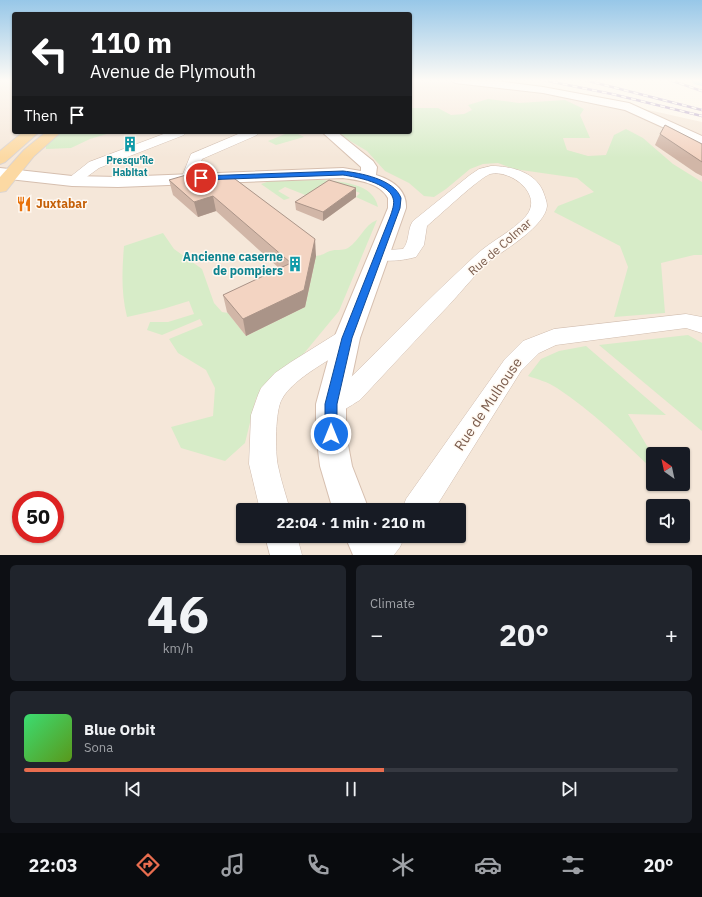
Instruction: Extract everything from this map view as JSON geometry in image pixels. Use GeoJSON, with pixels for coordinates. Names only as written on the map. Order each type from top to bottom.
{"type":"FeatureCollection","features":[{"type":"Feature","properties":{"kind":"main road"},"geometry":{"type":"LineString","coordinates":[[623,106],[629,107],[702,140]]}},
{"type":"Feature","properties":{"kind":"main road"},"geometry":{"type":"LineString","coordinates":[[0,159],[29,134]]}},
{"type":"Feature","properties":{"kind":"main road"},"geometry":{"type":"LineString","coordinates":[[0,187],[6,173],[52,134]]}},
{"type":"Feature","properties":{"kind":"main road"},"geometry":{"type":"LineString","coordinates":[[331,134],[367,164],[369,167],[368,177]]}},
{"type":"Feature","properties":{"kind":"main road"},"geometry":{"type":"LineString","coordinates":[[6,173],[72,181],[118,182],[343,173],[368,177],[385,186],[392,192],[397,199],[397,208],[347,338],[331,404],[331,434],[336,466],[349,503]]}},
{"type":"Feature","properties":{"kind":"main road"},"geometry":{"type":"LineString","coordinates":[[367,543],[373,555]]}},
{"type":"Feature","properties":{"kind":"street"},"geometry":{"type":"LineString","coordinates":[[72,181],[94,165],[175,134]]}},
{"type":"Feature","properties":{"kind":"street"},"geometry":{"type":"LineString","coordinates":[[188,179],[196,157],[248,134]]}},
{"type":"Feature","properties":{"kind":"street","name":"Rue de Colmar"},"geometry":{"type":"LineString","coordinates":[[331,404],[351,393],[484,257],[513,237],[534,217],[539,206],[535,190],[519,175],[498,170],[484,172],[419,224],[416,246],[411,252],[404,256],[378,255]]}},
{"type":"Feature","properties":{"kind":"street","name":"Rue de Mulhouse"},"geometry":{"type":"LineString","coordinates":[[422,503],[509,370],[524,351],[535,343],[554,336],[686,321],[702,325]]}},
{"type":"Feature","properties":{"kind":"street"},"geometry":{"type":"LineString","coordinates":[[273,503],[263,464],[264,415],[270,395],[283,380],[299,368],[347,338]]}},
{"type":"Feature","properties":{"kind":"street"},"geometry":{"type":"LineString","coordinates":[[283,543],[286,555]]}},
{"type":"Feature","properties":{"kind":"street"},"geometry":{"type":"LineString","coordinates":[[373,555],[384,543]]}},
{"type":"Feature","properties":{"kind":"shaded area"},"geometry":{"type":"Polygon","coordinates":[[[0,106],[12,106],[12,134],[412,134],[412,106],[628,106],[702,122],[702,555],[0,555],[0,106]]]}},
{"type":"Feature","properties":{"kind":"green space"},"geometry":{"type":"Polygon","coordinates":[[[469,106],[577,106],[584,109],[580,115],[590,138],[563,138],[567,150],[588,156],[606,155],[614,135],[626,129],[643,138],[673,164],[702,182],[702,255],[694,255],[661,263],[665,313],[614,317],[628,267],[620,246],[554,212],[558,206],[594,192],[577,178],[514,169],[498,163],[483,164],[470,169],[434,197],[424,196],[409,183],[385,171],[367,151],[338,134],[412,134],[412,108],[438,108],[451,115],[464,114],[472,110],[469,106]]]}},
{"type":"Feature","properties":{"kind":"green space"},"geometry":{"type":"Polygon","coordinates":[[[59,134],[107,134],[90,139],[71,148],[46,149],[46,143],[59,134]]]}},
{"type":"Feature","properties":{"kind":"green space"},"geometry":{"type":"Polygon","coordinates":[[[285,134],[298,134],[304,137],[276,145],[268,141],[285,134]]]}},
{"type":"Feature","properties":{"kind":"green space"},"geometry":{"type":"Polygon","coordinates":[[[321,180],[346,183],[363,188],[375,199],[378,207],[356,197],[360,193],[350,189],[313,198],[285,187],[278,191],[290,198],[284,200],[261,184],[270,181],[321,180]]]}},
{"type":"Feature","properties":{"kind":"green space"},"geometry":{"type":"Polygon","coordinates":[[[377,220],[339,311],[296,363],[256,398],[245,443],[225,461],[181,448],[171,427],[213,416],[215,388],[206,370],[178,353],[169,339],[203,325],[200,319],[162,335],[147,330],[150,322],[168,322],[194,314],[189,301],[163,309],[127,317],[122,282],[124,246],[163,233],[174,249],[202,269],[214,303],[222,312],[228,313],[246,336],[305,307],[316,256],[332,250],[348,248],[369,225],[377,220]]]}},
{"type":"Feature","properties":{"kind":"green space"},"geometry":{"type":"Polygon","coordinates":[[[688,335],[702,343],[702,431],[599,345],[688,335]]]}},
{"type":"Feature","properties":{"kind":"green space"},"geometry":{"type":"Polygon","coordinates":[[[586,346],[666,415],[628,414],[648,447],[646,447],[646,463],[583,406],[550,384],[528,376],[541,359],[559,351],[586,346]]]}},
{"type":"Feature","properties":{"kind":"building"},"geometry":{"type":"Polygon","coordinates":[[[665,125],[702,144],[702,162],[660,134],[665,125]]]}},
{"type":"Feature","properties":{"kind":"building"},"geometry":{"type":"Polygon","coordinates":[[[193,173],[203,182],[208,180],[210,182],[231,176],[315,239],[304,290],[243,319],[223,295],[291,263],[213,196],[194,202],[169,180],[193,173]]]}},
{"type":"Feature","properties":{"kind":"building"},"geometry":{"type":"Polygon","coordinates":[[[329,180],[356,188],[323,212],[295,202],[329,180]]]}},
{"type":"Feature","properties":{"kind":"railway"},"geometry":{"type":"LineString","coordinates":[[661,106],[702,116]]}},
{"type":"Feature","properties":{"kind":"railway"},"geometry":{"type":"LineString","coordinates":[[686,106],[702,110]]}},
{"type":"Feature","properties":{"kind":"place","name":"Presqu'île Habitat"},"geometry":{"type":"Point","coordinates":[130,144]}},
{"type":"Feature","properties":{"kind":"place","name":"Juxtabar"},"geometry":{"type":"Point","coordinates":[24,204]}},
{"type":"Feature","properties":{"kind":"place","name":"Ancienne caserne de pompiers"},"geometry":{"type":"Point","coordinates":[295,264]}},
{"type":"Feature","properties":{"kind":"route"},"geometry":{"type":"LineString","coordinates":[[201,178],[343,173],[360,175],[378,181],[392,192],[397,199],[397,208],[394,217],[347,338],[331,404],[331,434]]}}]}
